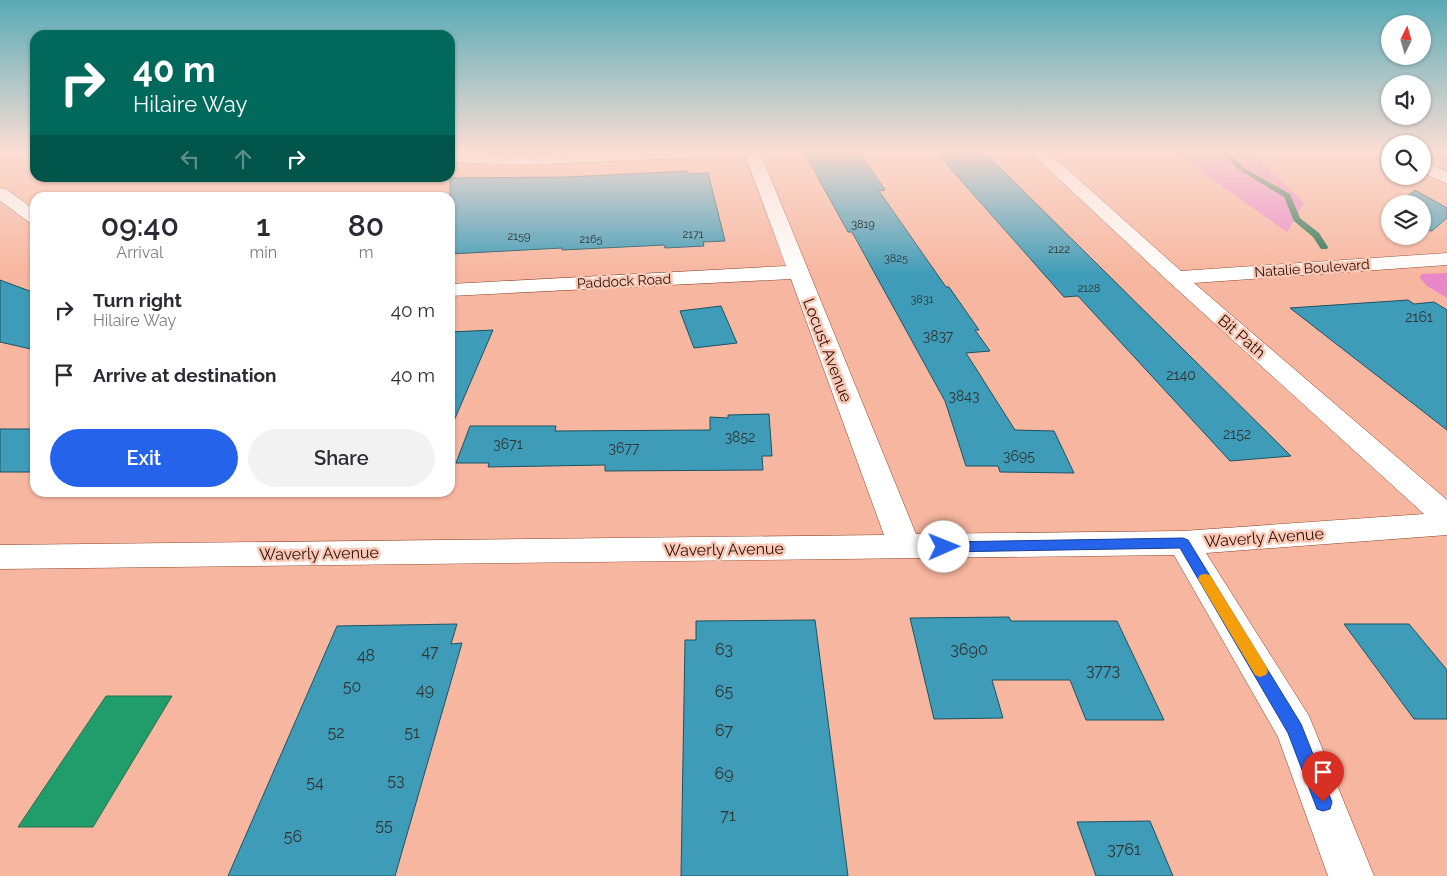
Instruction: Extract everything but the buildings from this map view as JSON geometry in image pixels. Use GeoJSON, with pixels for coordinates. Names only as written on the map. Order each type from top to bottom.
{"type":"FeatureCollection","features":[{"type":"Feature","properties":{"kind":"street"},"geometry":{"type":"LineString","coordinates":[[0,193],[30,214]]}},
{"type":"Feature","properties":{"kind":"street","name":"Locust Avenue"},"geometry":{"type":"LineString","coordinates":[[768,193],[905,547]]}},
{"type":"Feature","properties":{"kind":"street","name":"Bit Path"},"geometry":{"type":"LineString","coordinates":[[1083,193],[1176,278],[1447,517]]}},
{"type":"Feature","properties":{"kind":"street","name":"Natalie Boulevard"},"geometry":{"type":"LineString","coordinates":[[1176,278],[1447,259]]}},
{"type":"Feature","properties":{"kind":"street","name":"Paddock Road"},"geometry":{"type":"LineString","coordinates":[[455,290],[798,272]]}},
{"type":"Feature","properties":{"kind":"street","name":"Waverly Avenue"},"geometry":{"type":"LineString","coordinates":[[0,556],[1183,543],[1447,524]]}},
{"type":"Feature","properties":{"kind":"street"},"geometry":{"type":"LineString","coordinates":[[1183,543],[1295,729],[1351,876]]}},
{"type":"Feature","properties":{"kind":"shaded area"},"geometry":{"type":"Polygon","coordinates":[[[1232,193],[1293,193],[1304,203],[1287,232],[1232,193]]]}},
{"type":"Feature","properties":{"kind":"shaded area"},"geometry":{"type":"Polygon","coordinates":[[[1447,273],[1447,298],[1427,286],[1420,278],[1421,274],[1447,273]]]}},
{"type":"Feature","properties":{"kind":"shaded area"},"geometry":{"type":"Polygon","coordinates":[[[106,696],[172,696],[93,827],[18,827],[106,696]]]}},
{"type":"Feature","properties":{"kind":"waterway"},"geometry":{"type":"LineString","coordinates":[[1282,193],[1287,196],[1297,219],[1316,235],[1324,247]]}},
{"type":"Feature","properties":{"kind":"slow traffic"},"geometry":{"type":"LineString","coordinates":[[1205,579],[1260,671]]}},
{"type":"Feature","properties":{"kind":"route"},"geometry":{"type":"LineString","coordinates":[[944,547],[1183,543],[1295,729],[1323,802]]}}]}
